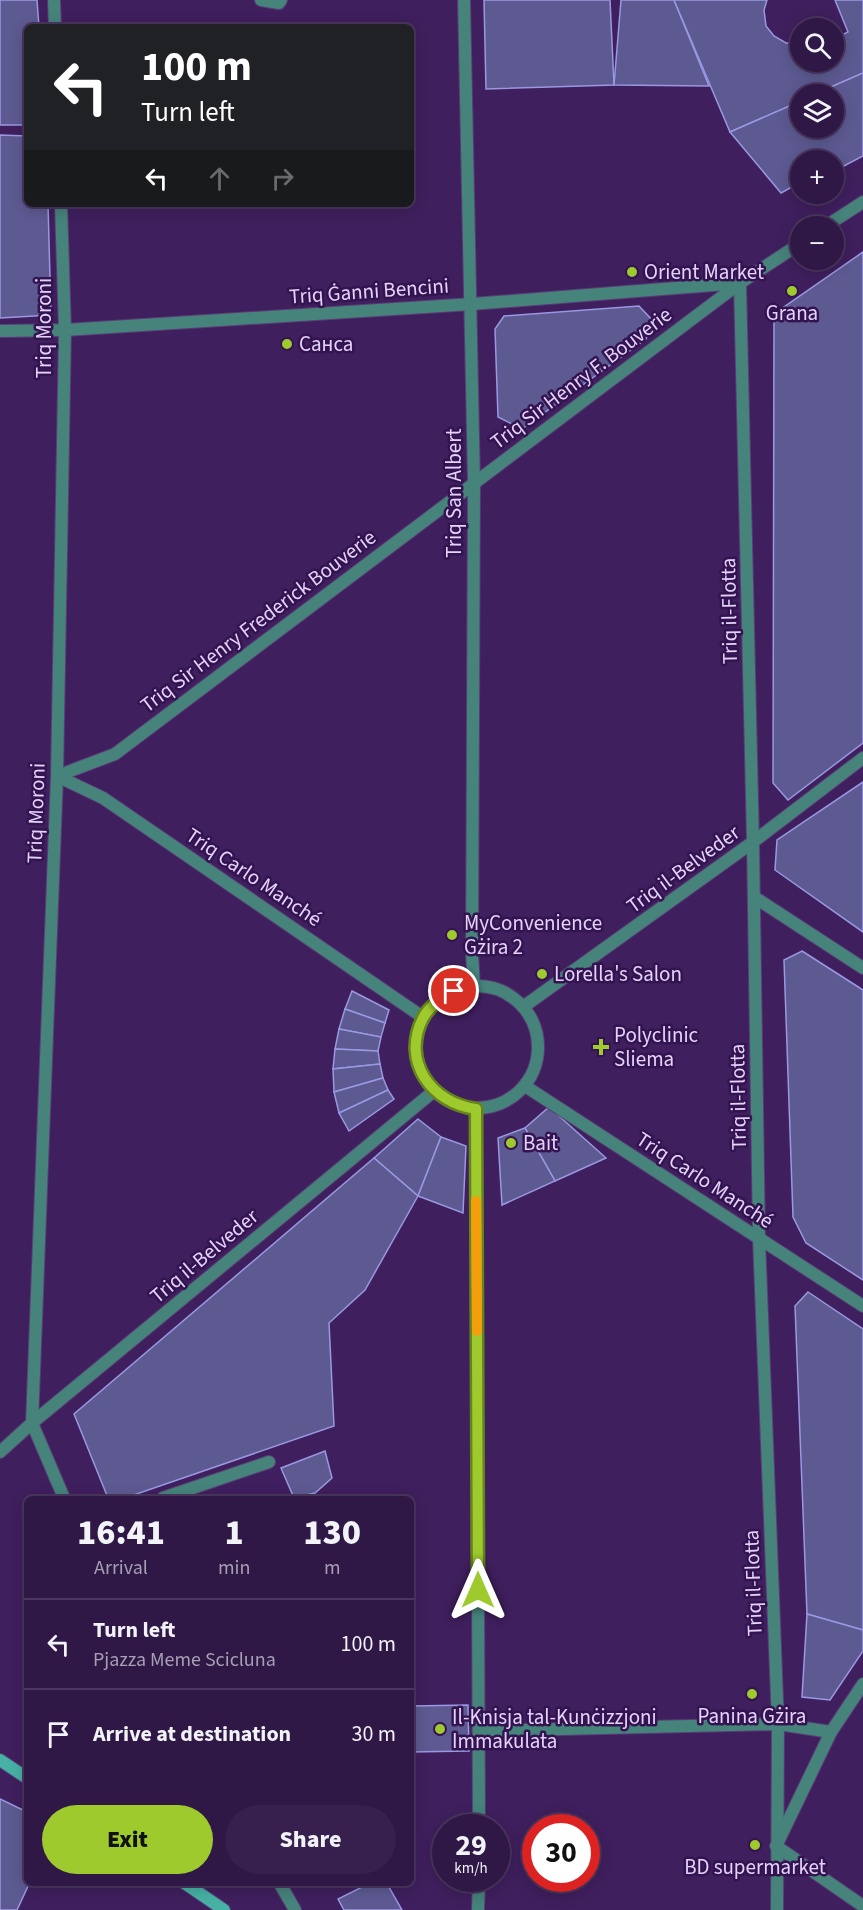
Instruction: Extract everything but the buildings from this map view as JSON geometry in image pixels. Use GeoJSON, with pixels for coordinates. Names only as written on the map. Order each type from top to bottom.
{"type":"FeatureCollection","features":[{"type":"Feature","properties":{"kind":"main road"},"geometry":{"type":"LineString","coordinates":[[0,1760],[24,1776]]}},
{"type":"Feature","properties":{"kind":"main road"},"geometry":{"type":"LineString","coordinates":[[189,1886],[224,1910]]}},
{"type":"Feature","properties":{"kind":"street"},"geometry":{"type":"LineString","coordinates":[[54,0],[55,24]]}},
{"type":"Feature","properties":{"kind":"street"},"geometry":{"type":"LineString","coordinates":[[261,0],[279,3],[280,0]]}},
{"type":"Feature","properties":{"kind":"street","name":"Triq San Albert"},"geometry":{"type":"LineString","coordinates":[[464,0],[474,483],[474,986]]}},
{"type":"Feature","properties":{"kind":"street"},"geometry":{"type":"LineString","coordinates":[[841,216],[863,202]]}},
{"type":"Feature","properties":{"kind":"street","name":"Triq Moroni"},"geometry":{"type":"LineString","coordinates":[[32,1423],[57,776],[65,330],[61,207]]}},
{"type":"Feature","properties":{"kind":"street","name":"Triq Sir Henry F. Bouverie"},"geometry":{"type":"LineString","coordinates":[[474,483],[740,283],[790,250]]}},
{"type":"Feature","properties":{"kind":"street","name":"Triq Ġanni Bencini"},"geometry":{"type":"LineString","coordinates":[[0,331],[65,330],[471,304],[740,283]]}},
{"type":"Feature","properties":{"kind":"street","name":"Triq il-Flotta"},"geometry":{"type":"LineString","coordinates":[[740,283],[753,842],[759,1239],[778,1724],[777,1910]]}},
{"type":"Feature","properties":{"kind":"street","name":"Triq Sir Henry Frederick Bouverie"},"geometry":{"type":"LineString","coordinates":[[57,776],[114,754],[474,483]]}},
{"type":"Feature","properties":{"kind":"street","name":"Triq il-Belveder"},"geometry":{"type":"LineString","coordinates":[[524,1007],[753,842],[863,759]]}},
{"type":"Feature","properties":{"kind":"street","name":"Triq Carlo Manché"},"geometry":{"type":"LineString","coordinates":[[57,776],[103,798],[424,1018]]}},
{"type":"Feature","properties":{"kind":"street"},"geometry":{"type":"LineString","coordinates":[[754,897],[863,968]]}},
{"type":"Feature","properties":{"kind":"street"},"geometry":{"type":"LineString","coordinates":[[474,986],[502,991],[524,1007],[534,1025],[538,1046],[535,1067],[525,1086],[503,1102],[476,1109],[450,1103],[434,1091],[422,1075],[416,1056],[417,1036],[424,1018],[436,1002],[454,991],[474,986]]}},
{"type":"Feature","properties":{"kind":"street","name":"Triq Carlo Manché"},"geometry":{"type":"LineString","coordinates":[[525,1086],[863,1306]]}},
{"type":"Feature","properties":{"kind":"street","name":"Triq il-Belveder"},"geometry":{"type":"LineString","coordinates":[[0,1452],[32,1423],[434,1091]]}},
{"type":"Feature","properties":{"kind":"street"},"geometry":{"type":"LineString","coordinates":[[476,1109],[479,1814]]}},
{"type":"Feature","properties":{"kind":"street"},"geometry":{"type":"LineString","coordinates":[[32,1423],[63,1496]]}},
{"type":"Feature","properties":{"kind":"street"},"geometry":{"type":"LineString","coordinates":[[169,1496],[269,1462]]}},
{"type":"Feature","properties":{"kind":"street"},"geometry":{"type":"LineString","coordinates":[[863,1684],[831,1732],[776,1846],[863,1906]]}},
{"type":"Feature","properties":{"kind":"street"},"geometry":{"type":"LineString","coordinates":[[479,1731],[778,1724],[831,1732]]}},
{"type":"Feature","properties":{"kind":"street"},"geometry":{"type":"LineString","coordinates":[[281,1886],[295,1910]]}},
{"type":"Feature","properties":{"kind":"street"},"geometry":{"type":"LineString","coordinates":[[478,1892],[478,1910]]}},
{"type":"Feature","properties":{"kind":"slow traffic"},"geometry":{"type":"LineString","coordinates":[[476,1201],[477,1331]]}},
{"type":"Feature","properties":{"kind":"place","name":"Orient Market"},"geometry":{"type":"Point","coordinates":[632,272]}},
{"type":"Feature","properties":{"kind":"place","name":"Grana"},"geometry":{"type":"Point","coordinates":[792,291]}},
{"type":"Feature","properties":{"kind":"place","name":"Санса"},"geometry":{"type":"Point","coordinates":[287,344]}},
{"type":"Feature","properties":{"kind":"place","name":"MyConvenience Gżira 2"},"geometry":{"type":"Point","coordinates":[452,935]}},
{"type":"Feature","properties":{"kind":"place","name":"Lorella's Salon"},"geometry":{"type":"Point","coordinates":[542,974]}},
{"type":"Feature","properties":{"kind":"place","name":"Polyclinic Sliema"},"geometry":{"type":"Point","coordinates":[601,1047]}},
{"type":"Feature","properties":{"kind":"place","name":"Bait"},"geometry":{"type":"Point","coordinates":[511,1143]}},
{"type":"Feature","properties":{"kind":"place","name":"Panina Gżira"},"geometry":{"type":"Point","coordinates":[752,1694]}},
{"type":"Feature","properties":{"kind":"place","name":"Il-Knisja tal-Kunċizzjoni Immakulata"},"geometry":{"type":"Point","coordinates":[440,1729]}},
{"type":"Feature","properties":{"kind":"place","name":"BD supermarket"},"geometry":{"type":"Point","coordinates":[755,1845]}},
{"type":"Feature","properties":{"kind":"route"},"geometry":{"type":"LineString","coordinates":[[454,991],[436,1002],[424,1018],[417,1036],[416,1056],[422,1075],[434,1091],[450,1103],[476,1109],[478,1590]]}}]}
